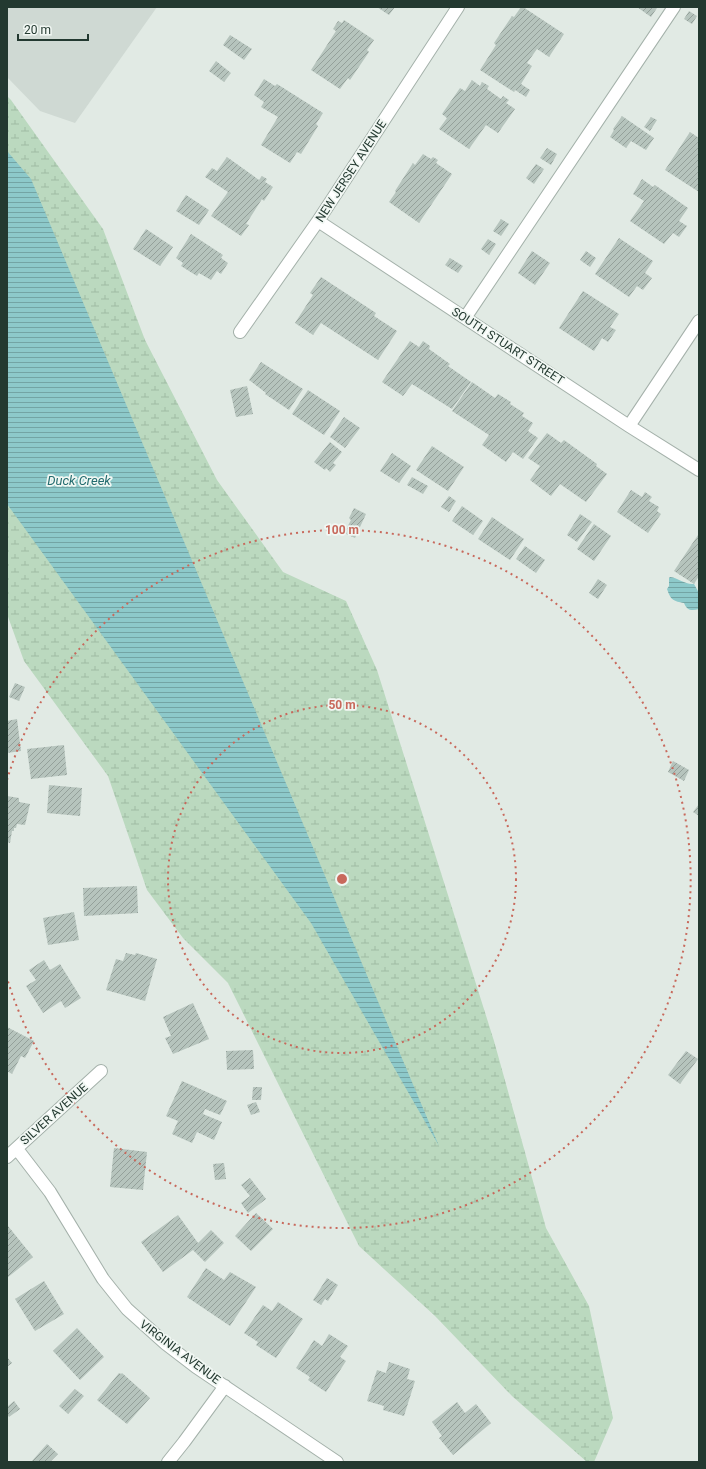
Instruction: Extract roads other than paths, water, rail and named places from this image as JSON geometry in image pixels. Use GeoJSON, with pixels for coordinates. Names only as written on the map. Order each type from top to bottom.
{"type":"FeatureCollection","features":[{"type":"Feature","properties":{"kind":"street","name":"NEW JERSEY AVENUE"},"geometry":{"type":"LineString","coordinates":[[240,332],[318,221],[458,7]]}},
{"type":"Feature","properties":{"kind":"street"},"geometry":{"type":"LineString","coordinates":[[465,318],[674,7]]}},
{"type":"Feature","properties":{"kind":"street","name":"SOUTH STUART STREET"},"geometry":{"type":"LineString","coordinates":[[318,221],[629,426],[699,470]]}},
{"type":"Feature","properties":{"kind":"street"},"geometry":{"type":"LineString","coordinates":[[629,426],[699,321]]}},
{"type":"Feature","properties":{"kind":"street","name":"SILVER AVENUE"},"geometry":{"type":"LineString","coordinates":[[7,1157],[101,1071]]}},
{"type":"Feature","properties":{"kind":"street","name":"VIRGINIA AVENUE"},"geometry":{"type":"LineString","coordinates":[[17,1149],[50,1192],[103,1278],[127,1309],[166,1344],[337,1462]]}},
{"type":"Feature","properties":{"kind":"street"},"geometry":{"type":"LineString","coordinates":[[168,1462],[225,1386]]}},
{"type":"Feature","properties":{"kind":"water","name":"Duck Creek"},"geometry":{"type":"Polygon","coordinates":[[[7,151],[31,179],[439,1146],[311,923],[7,504],[7,151]]]}},
{"type":"Feature","properties":{"kind":"water"},"geometry":{"type":"Polygon","coordinates":[[[670,577],[694,584],[699,593],[699,609],[690,610],[684,603],[675,601],[670,596],[667,589],[669,586],[670,577]]]}}]}
